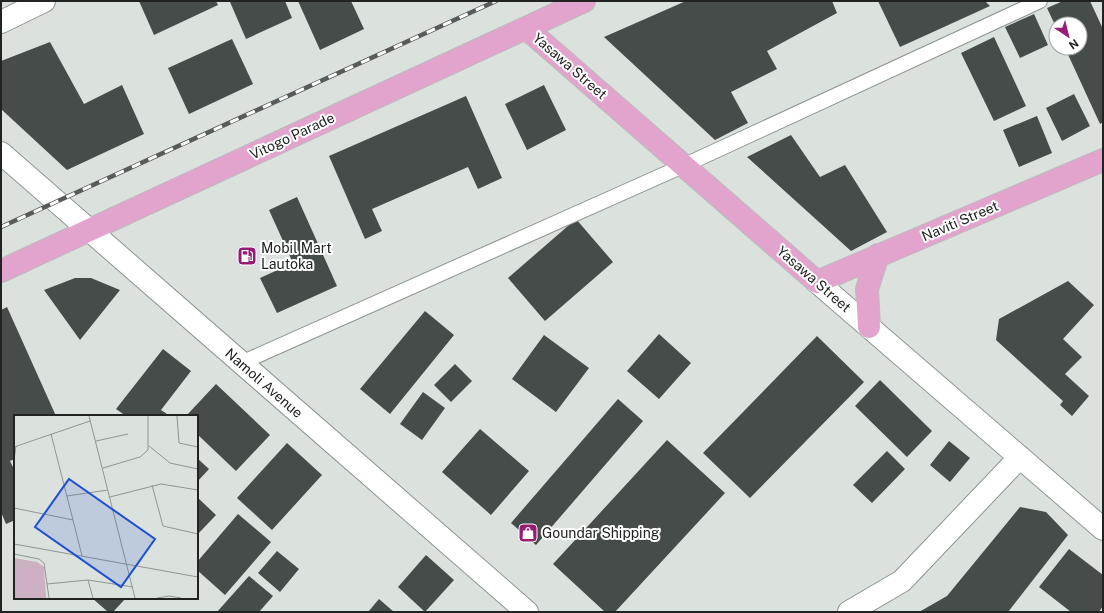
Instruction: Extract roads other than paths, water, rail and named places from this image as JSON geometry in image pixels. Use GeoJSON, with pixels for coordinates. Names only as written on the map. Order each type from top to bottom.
{"type":"FeatureCollection","features":[{"type":"Feature","properties":{"kind":"main road","name":"Vitogo Parade"},"geometry":{"type":"LineString","coordinates":[[1,271],[584,1]]}},
{"type":"Feature","properties":{"kind":"main road","name":"Yasawa Street"},"geometry":{"type":"LineString","coordinates":[[526,28],[685,165],[816,282]]}},
{"type":"Feature","properties":{"kind":"main road","name":"Naviti Street"},"geometry":{"type":"LineString","coordinates":[[816,282],[1103,160]]}},
{"type":"Feature","properties":{"kind":"main road"},"geometry":{"type":"LineString","coordinates":[[869,328],[867,289],[878,255]]}},
{"type":"Feature","properties":{"kind":"street"},"geometry":{"type":"LineString","coordinates":[[1,22],[44,1]]}},
{"type":"Feature","properties":{"kind":"street","name":"Namoli Avenue"},"geometry":{"type":"LineString","coordinates":[[1,154],[527,612]]}},
{"type":"Feature","properties":{"kind":"street","name":"Yasawa Street"},"geometry":{"type":"LineString","coordinates":[[816,282],[1103,529]]}},
{"type":"Feature","properties":{"kind":"street"},"geometry":{"type":"LineString","coordinates":[[853,611],[902,580],[1020,457]]}},
{"type":"Feature","properties":{"kind":"lane"},"geometry":{"type":"LineString","coordinates":[[241,363],[685,165],[1040,1]]}},
{"type":"Feature","properties":{"kind":"railway"},"geometry":{"type":"LineString","coordinates":[[1,227],[496,1]]}},
{"type":"Feature","properties":{"kind":"place","name":"Mobil Mart Lautoka"},"geometry":{"type":"Point","coordinates":[247,256]}},
{"type":"Feature","properties":{"kind":"place","name":"Goundar Shipping"},"geometry":{"type":"Point","coordinates":[528,533]}}]}
